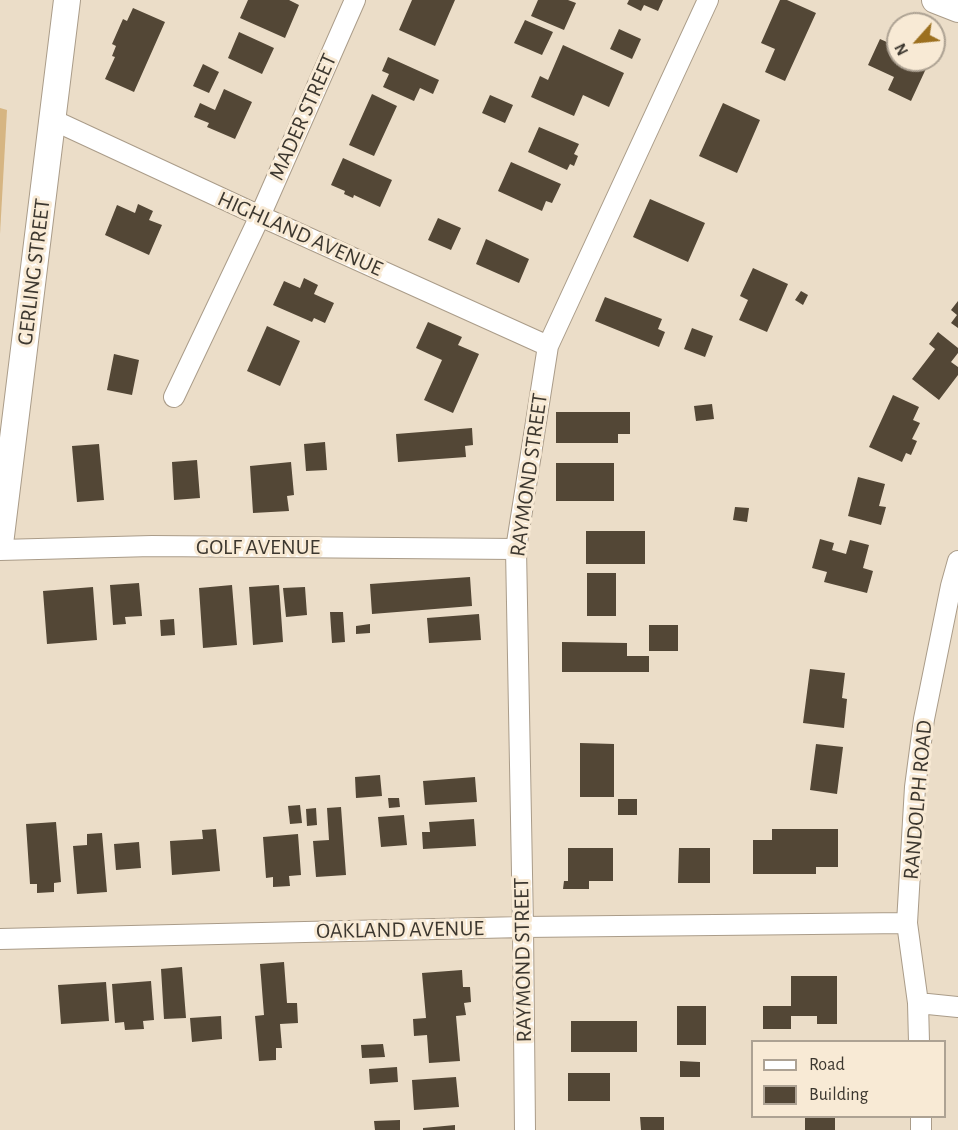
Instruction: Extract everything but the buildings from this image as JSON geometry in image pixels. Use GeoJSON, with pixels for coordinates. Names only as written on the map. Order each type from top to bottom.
{"type":"FeatureCollection","features":[{"type":"Feature","properties":{"kind":"street","name":"GERLING STREET"},"geometry":{"type":"LineString","coordinates":[[0,544],[67,0]]}},
{"type":"Feature","properties":{"kind":"street","name":"MADER STREET"},"geometry":{"type":"LineString","coordinates":[[174,396],[260,216],[354,0]]}},
{"type":"Feature","properties":{"kind":"street","name":"RAYMOND STREET"},"geometry":{"type":"LineString","coordinates":[[525,1130],[516,549],[548,346],[708,0]]}},
{"type":"Feature","properties":{"kind":"street"},"geometry":{"type":"LineString","coordinates":[[935,0],[958,9]]}},
{"type":"Feature","properties":{"kind":"street","name":"HIGHLAND AVENUE"},"geometry":{"type":"LineString","coordinates":[[53,120],[548,346]]}},
{"type":"Feature","properties":{"kind":"street","name":"GOLF AVENUE"},"geometry":{"type":"LineString","coordinates":[[0,550],[152,546],[516,549]]}},
{"type":"Feature","properties":{"kind":"street","name":"RANDOLPH ROAD"},"geometry":{"type":"LineString","coordinates":[[919,1040],[918,1003],[907,923],[915,787],[924,719],[958,561]]}},
{"type":"Feature","properties":{"kind":"street","name":"OAKLAND AVENUE"},"geometry":{"type":"LineString","coordinates":[[0,939],[523,927],[907,923]]}},
{"type":"Feature","properties":{"kind":"street"},"geometry":{"type":"LineString","coordinates":[[918,1003],[958,1007]]}},
{"type":"Feature","properties":{"kind":"shaded area"},"geometry":{"type":"Polygon","coordinates":[[[0,108],[7,110],[0,234],[0,108]]]}}]}
